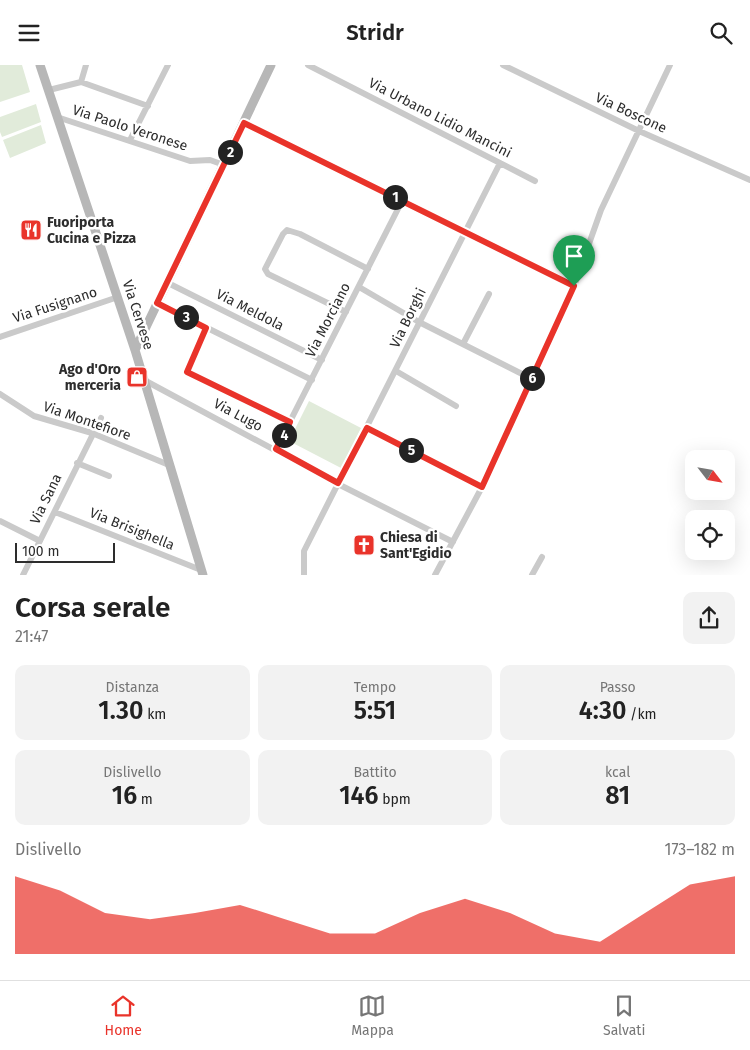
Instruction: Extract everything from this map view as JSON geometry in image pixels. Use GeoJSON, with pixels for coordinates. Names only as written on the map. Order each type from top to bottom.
{"type":"FeatureCollection","features":[{"type":"Feature","properties":{"kind":"main road","name":"Via Cervese"},"geometry":{"type":"LineString","coordinates":[[40,65],[136,350],[202,573]]}},
{"type":"Feature","properties":{"kind":"main road"},"geometry":{"type":"LineString","coordinates":[[136,350],[244,123],[268,66]]}},
{"type":"Feature","properties":{"kind":"street"},"geometry":{"type":"LineString","coordinates":[[81,82],[86,65]]}},
{"type":"Feature","properties":{"kind":"street"},"geometry":{"type":"LineString","coordinates":[[130,140],[168,65]]}},
{"type":"Feature","properties":{"kind":"street","name":"Via Urbano Lidio Mancini"},"geometry":{"type":"LineString","coordinates":[[308,65],[535,181]]}},
{"type":"Feature","properties":{"kind":"street","name":"Via Boscone"},"geometry":{"type":"LineString","coordinates":[[503,65],[639,131],[750,180]]}},
{"type":"Feature","properties":{"kind":"street"},"geometry":{"type":"LineString","coordinates":[[435,575],[482,487],[532,379],[574,286],[601,210],[670,65]]}},
{"type":"Feature","properties":{"kind":"street"},"geometry":{"type":"LineString","coordinates":[[48,90],[81,82],[148,106]]}},
{"type":"Feature","properties":{"kind":"street","name":"Via Paolo Veronese"},"geometry":{"type":"LineString","coordinates":[[57,117],[190,161],[210,160],[224,165]]}},
{"type":"Feature","properties":{"kind":"street"},"geometry":{"type":"LineString","coordinates":[[244,123],[574,286]]}},
{"type":"Feature","properties":{"kind":"street","name":"Via Borghi"},"geometry":{"type":"LineString","coordinates":[[304,575],[304,551],[500,163]]}},
{"type":"Feature","properties":{"kind":"street","name":"Via Morciano"},"geometry":{"type":"LineString","coordinates":[[276,449],[402,201]]}},
{"type":"Feature","properties":{"kind":"street"},"geometry":{"type":"LineString","coordinates":[[346,312],[268,274],[266,269],[268,263],[287,230],[300,234],[368,269]]}},
{"type":"Feature","properties":{"kind":"street","name":"Via Meldola"},"geometry":{"type":"LineString","coordinates":[[168,283],[322,361]]}},
{"type":"Feature","properties":{"kind":"street"},"geometry":{"type":"LineString","coordinates":[[359,287],[420,322],[532,379]]}},
{"type":"Feature","properties":{"kind":"street"},"geometry":{"type":"LineString","coordinates":[[463,344],[489,294]]}},
{"type":"Feature","properties":{"kind":"street","name":"Via Fusignano"},"geometry":{"type":"LineString","coordinates":[[0,337],[118,297]]}},
{"type":"Feature","properties":{"kind":"street"},"geometry":{"type":"LineString","coordinates":[[157,303],[312,380]]}},
{"type":"Feature","properties":{"kind":"street"},"geometry":{"type":"LineString","coordinates":[[206,328],[187,372],[290,422]]}},
{"type":"Feature","properties":{"kind":"street"},"geometry":{"type":"LineString","coordinates":[[396,371],[456,406]]}},
{"type":"Feature","properties":{"kind":"street","name":"Via Lugo"},"geometry":{"type":"LineString","coordinates":[[144,380],[453,542]]}},
{"type":"Feature","properties":{"kind":"street","name":"Via Montefiore"},"geometry":{"type":"LineString","coordinates":[[0,394],[34,416],[92,433],[169,465]]}},
{"type":"Feature","properties":{"kind":"street","name":"Via Sana"},"geometry":{"type":"LineString","coordinates":[[23,575],[100,418]]}},
{"type":"Feature","properties":{"kind":"street"},"geometry":{"type":"LineString","coordinates":[[367,428],[482,487]]}},
{"type":"Feature","properties":{"kind":"street"},"geometry":{"type":"LineString","coordinates":[[77,463],[109,477]]}},
{"type":"Feature","properties":{"kind":"street","name":"Via Brisighella"},"geometry":{"type":"LineString","coordinates":[[55,512],[202,573]]}},
{"type":"Feature","properties":{"kind":"street"},"geometry":{"type":"LineString","coordinates":[[0,521],[40,541]]}},
{"type":"Feature","properties":{"kind":"street"},"geometry":{"type":"LineString","coordinates":[[532,575],[542,557]]}},
{"type":"Feature","properties":{"kind":"green space"},"geometry":{"type":"Polygon","coordinates":[[[0,65],[22,65],[30,92],[0,102],[0,65]]]}},
{"type":"Feature","properties":{"kind":"green space"},"geometry":{"type":"Polygon","coordinates":[[[36,104],[41,122],[2,137],[0,117],[36,104]]]}},
{"type":"Feature","properties":{"kind":"green space"},"geometry":{"type":"Polygon","coordinates":[[[41,125],[46,143],[10,158],[3,140],[41,125]]]}},
{"type":"Feature","properties":{"kind":"green space"},"geometry":{"type":"Polygon","coordinates":[[[309,401],[361,428],[341,468],[289,441],[309,401]]]}},
{"type":"Feature","properties":{"kind":"place","name":"Fuoriporta Cucina e Pizza"},"geometry":{"type":"Point","coordinates":[31,230]}},
{"type":"Feature","properties":{"kind":"place","name":"Ago d'Oro merceria"},"geometry":{"type":"Point","coordinates":[137,377]}},
{"type":"Feature","properties":{"kind":"place","name":"Chiesa di Sant'Egidio"},"geometry":{"type":"Point","coordinates":[364,545]}},
{"type":"Feature","properties":{"kind":"route"},"geometry":{"type":"LineString","coordinates":[[244,123],[574,286],[482,487],[367,428],[338,483],[276,449],[290,422],[187,372],[206,328],[157,303],[244,123]]}}]}
